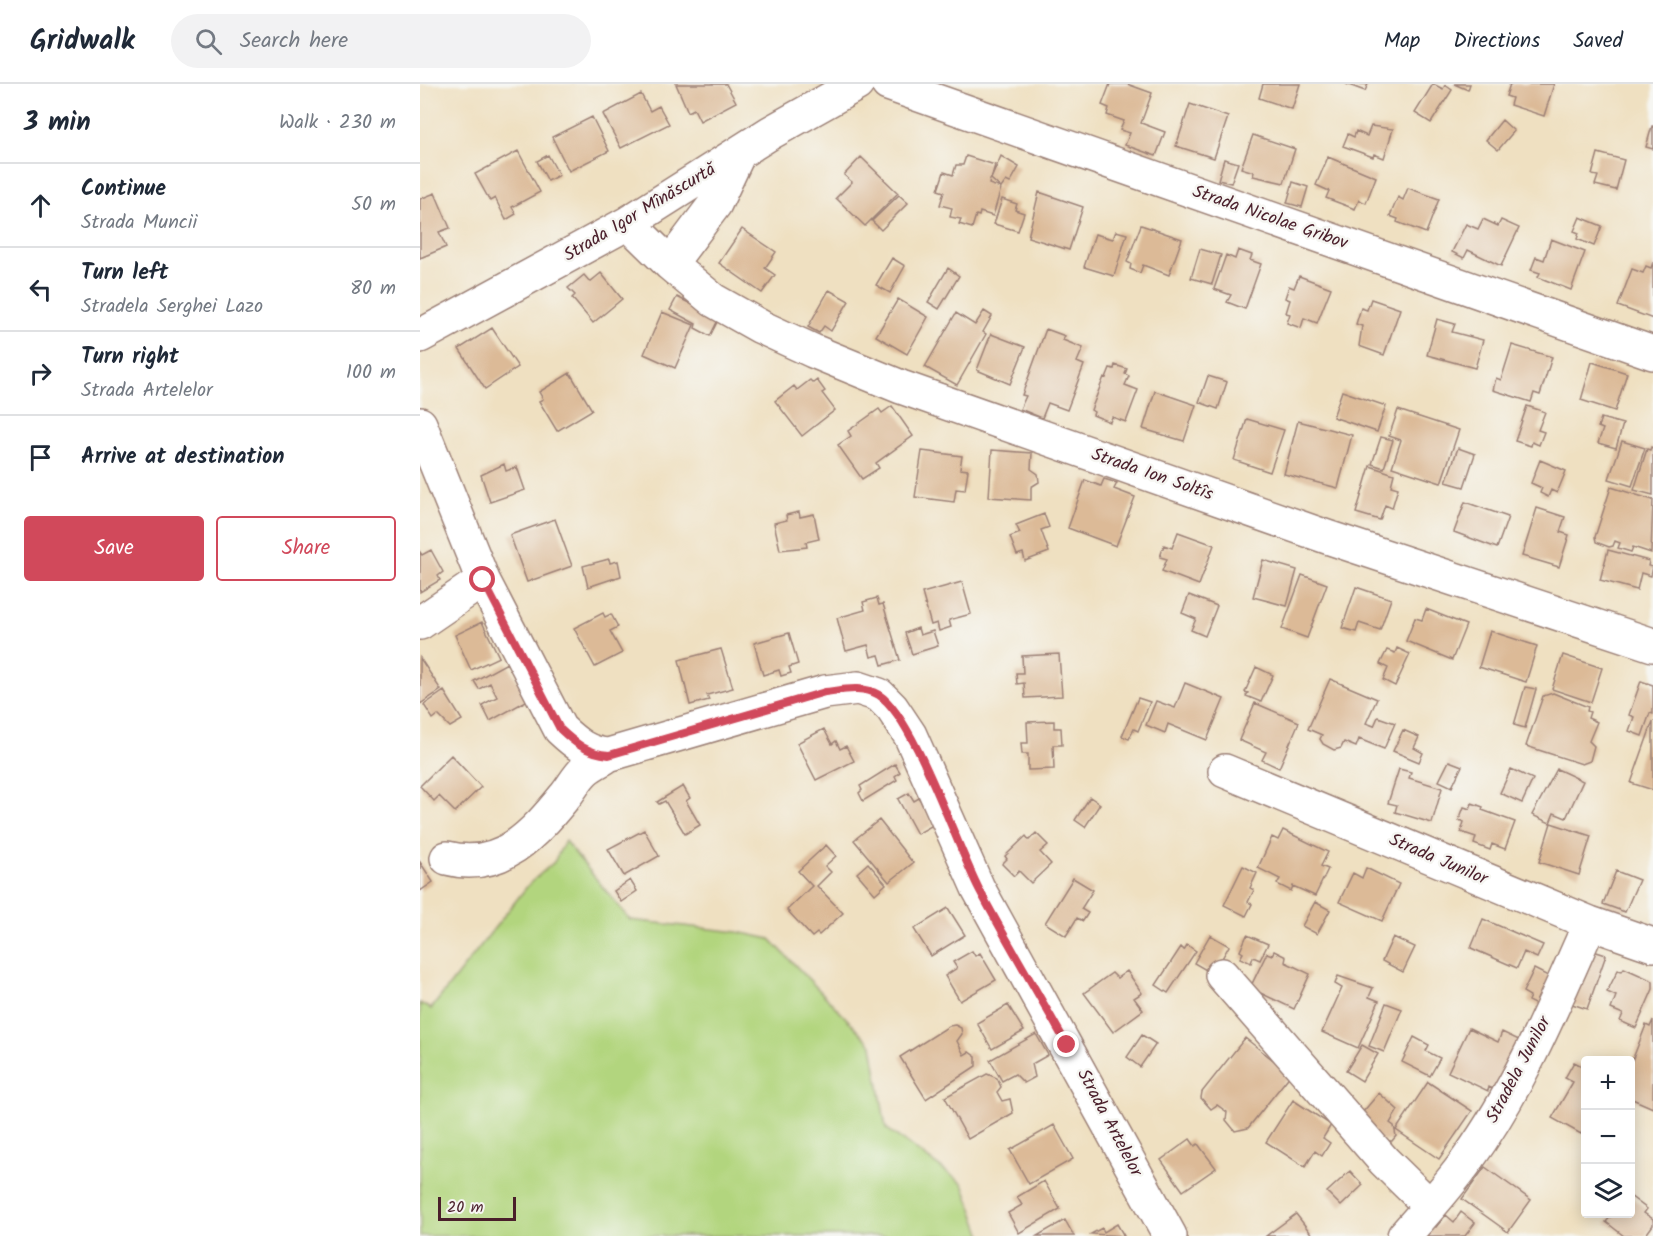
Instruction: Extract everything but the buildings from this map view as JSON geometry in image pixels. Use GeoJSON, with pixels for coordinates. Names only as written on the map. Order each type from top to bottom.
{"type":"FeatureCollection","features":[{"type":"Feature","properties":{"kind":"street","name":"Strada Igor Mînăscurtă"},"geometry":{"type":"LineString","coordinates":[[420,336],[628,223],[739,153],[856,84]]}},
{"type":"Feature","properties":{"kind":"street","name":"Strada Nicolae Gribov"},"geometry":{"type":"LineString","coordinates":[[888,84],[1653,353]]}},
{"type":"Feature","properties":{"kind":"street"},"geometry":{"type":"LineString","coordinates":[[670,264],[715,204],[739,153]]}},
{"type":"Feature","properties":{"kind":"street","name":"Strada Ion Soltîs"},"geometry":{"type":"LineString","coordinates":[[628,223],[670,264],[714,300],[761,327],[901,387],[1327,537],[1653,645]]}},
{"type":"Feature","properties":{"kind":"street"},"geometry":{"type":"LineString","coordinates":[[420,424],[483,580],[560,729],[577,745],[593,754],[609,755]]}},
{"type":"Feature","properties":{"kind":"street"},"geometry":{"type":"LineString","coordinates":[[420,623],[483,580]]}},
{"type":"Feature","properties":{"kind":"street","name":"Strada Artelelor"},"geometry":{"type":"LineString","coordinates":[[609,755],[825,692],[858,688],[879,695],[892,708],[910,735],[978,888],[1170,1236]]}},
{"type":"Feature","properties":{"kind":"street"},"geometry":{"type":"LineString","coordinates":[[447,858],[465,862],[490,859],[513,849],[559,803],[584,771],[609,755]]}},
{"type":"Feature","properties":{"kind":"street","name":"Strada Junilor"},"geometry":{"type":"LineString","coordinates":[[1225,771],[1590,923],[1653,945]]}},
{"type":"Feature","properties":{"kind":"street","name":"Stradela Junilor"},"geometry":{"type":"LineString","coordinates":[[1404,1236],[1468,1159],[1499,1109],[1541,1033],[1590,923]]}},
{"type":"Feature","properties":{"kind":"street"},"geometry":{"type":"LineString","coordinates":[[1222,975],[1384,1161],[1430,1206]]}},
{"type":"Feature","properties":{"kind":"green space"},"geometry":{"type":"Polygon","coordinates":[[[565,841],[630,920],[738,932],[770,939],[872,1045],[886,1128],[963,1184],[982,1236],[571,1236],[566,1233],[562,1236],[420,1236],[420,1003],[431,1009],[529,884],[554,862],[565,841]]]}},
{"type":"Feature","properties":{"kind":"route"},"geometry":{"type":"LineString","coordinates":[[483,580],[560,729],[577,745],[593,754],[609,755],[825,692],[858,688],[879,695],[892,708],[910,735],[978,888],[1067,1045]]}}]}
